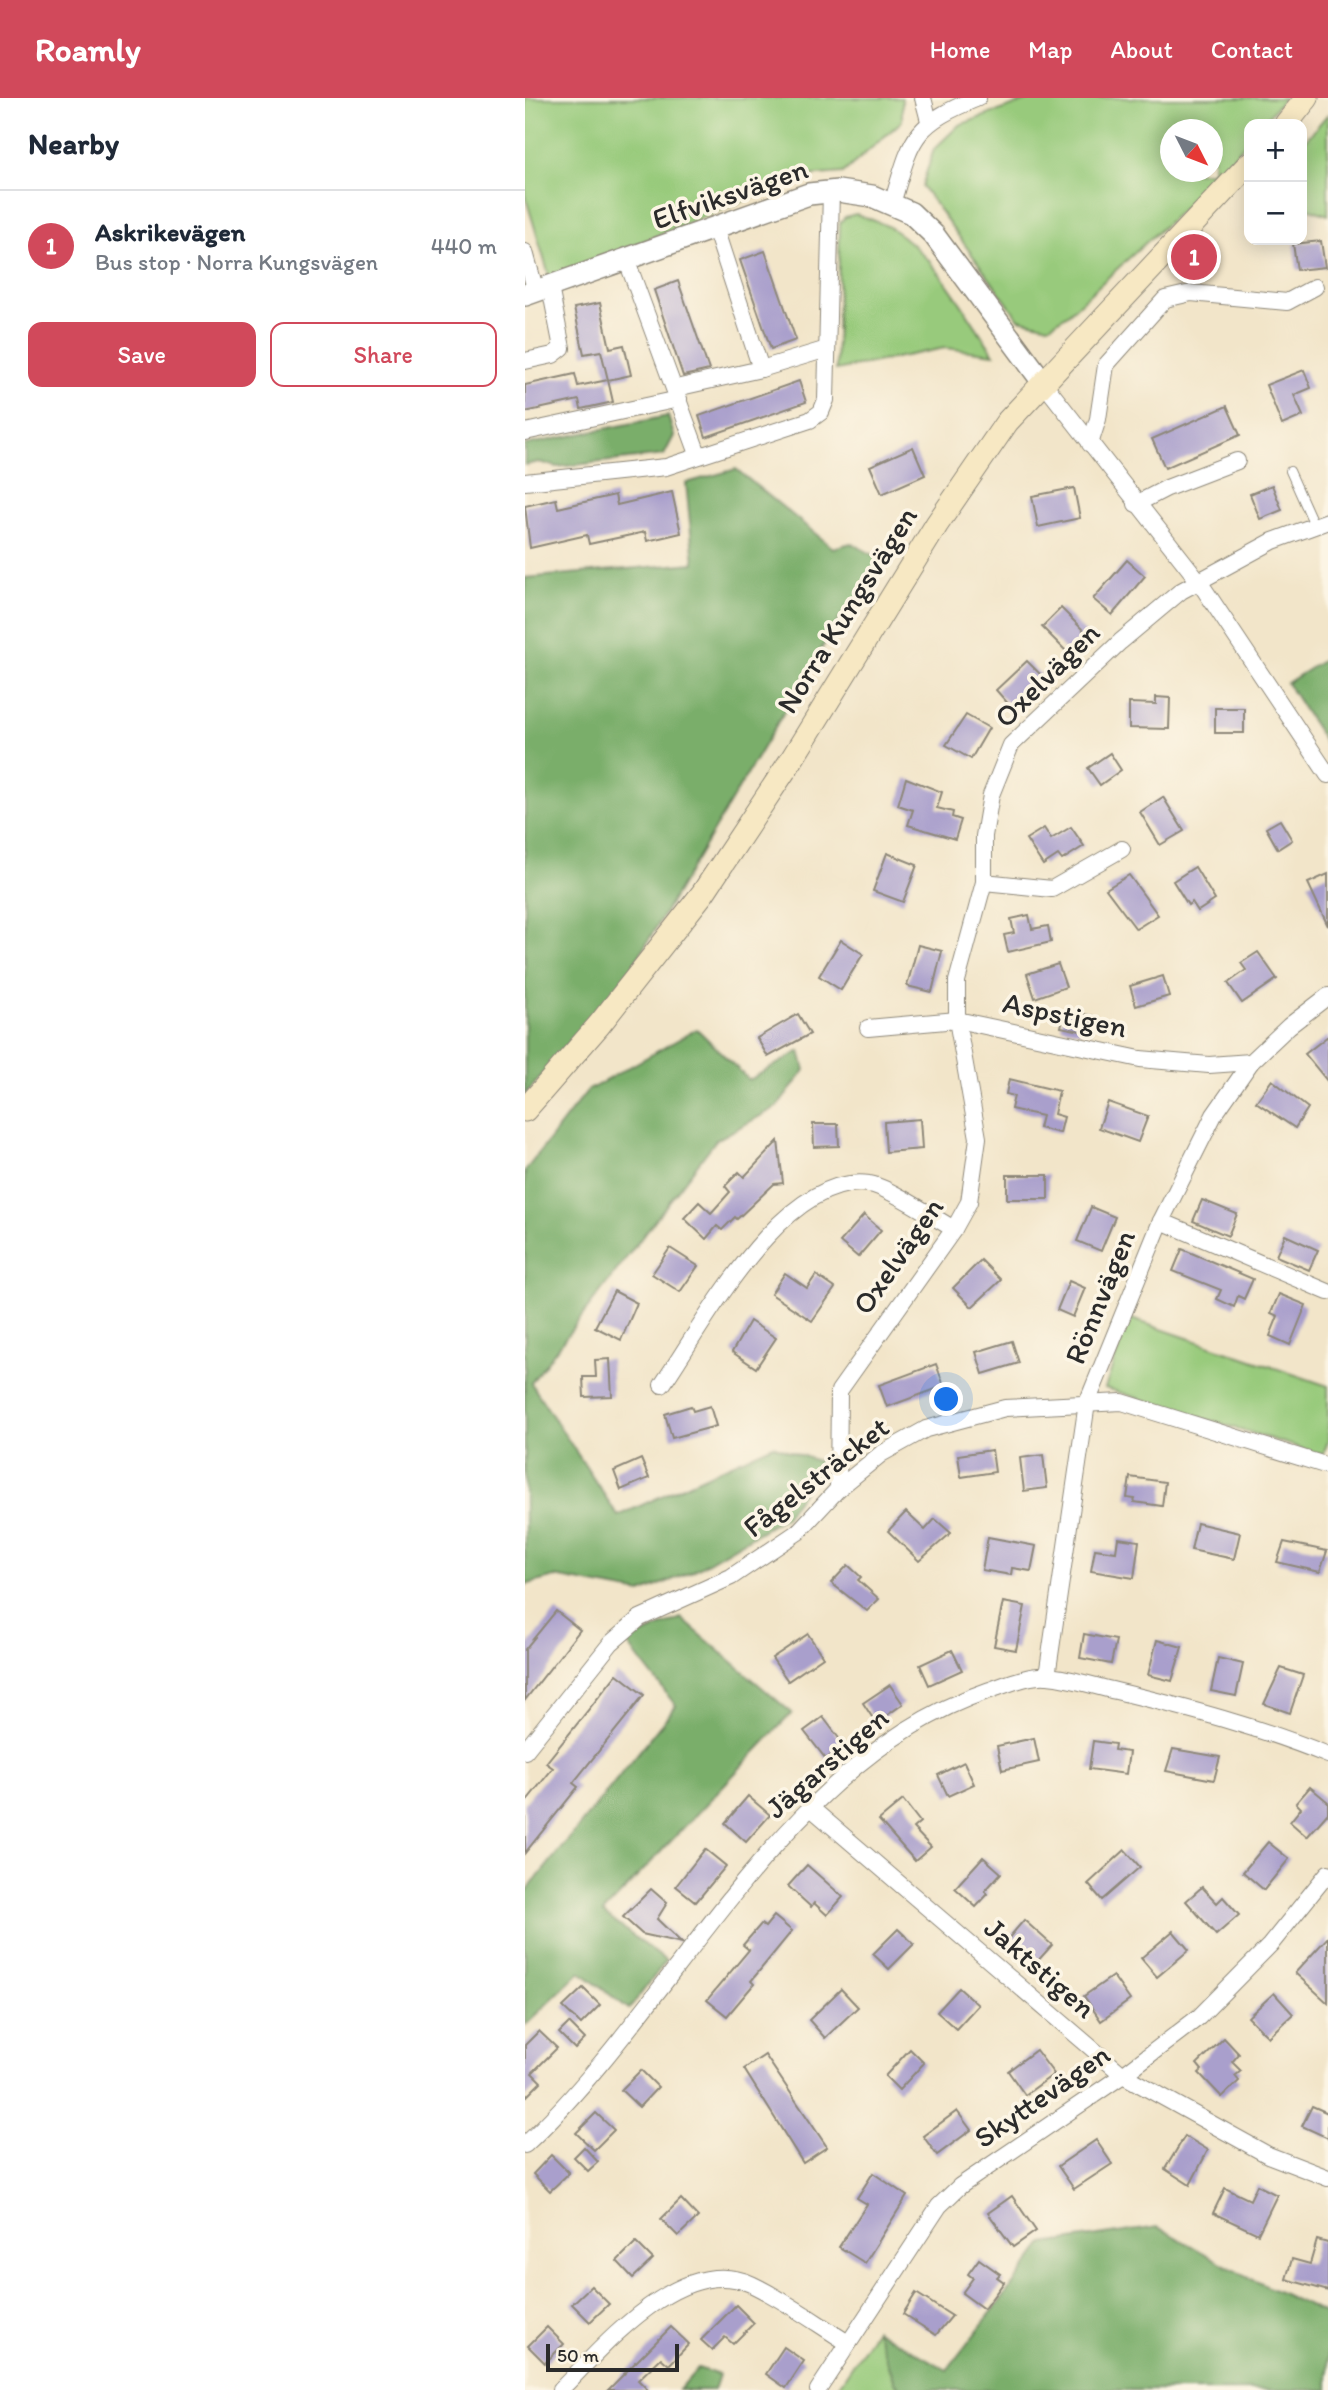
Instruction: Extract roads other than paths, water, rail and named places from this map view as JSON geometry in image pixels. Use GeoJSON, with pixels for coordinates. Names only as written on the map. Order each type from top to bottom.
{"type":"FeatureCollection","features":[{"type":"Feature","properties":{"kind":"main road"},"geometry":{"type":"LineString","coordinates":[[1290,119],[1307,98]]}},
{"type":"Feature","properties":{"kind":"main road","name":"Norra Kungsvägen"},"geometry":{"type":"LineString","coordinates":[[525,1110],[599,1025],[703,893],[785,770],[937,524],[1007,422],[1042,381],[1244,169]]}},
{"type":"Feature","properties":{"kind":"street"},"geometry":{"type":"LineString","coordinates":[[923,98],[929,121]]}},
{"type":"Feature","properties":{"kind":"street"},"geometry":{"type":"LineString","coordinates":[[893,204],[914,137],[929,121],[978,98]]}},
{"type":"Feature","properties":{"kind":"street"},"geometry":{"type":"LineString","coordinates":[[525,482],[666,467],[698,454],[810,420],[821,412],[826,400],[831,191]]}},
{"type":"Feature","properties":{"kind":"street","name":"Elfviksvägen"},"geometry":{"type":"LineString","coordinates":[[537,291],[809,194],[831,191],[871,197],[911,213],[934,235],[1042,381]]}},
{"type":"Feature","properties":{"kind":"street"},"geometry":{"type":"LineString","coordinates":[[715,228],[761,369]]}},
{"type":"Feature","properties":{"kind":"street"},"geometry":{"type":"LineString","coordinates":[[525,252],[537,291],[562,348],[553,355],[525,361]]}},
{"type":"Feature","properties":{"kind":"street"},"geometry":{"type":"LineString","coordinates":[[627,261],[698,454]]}},
{"type":"Feature","properties":{"kind":"street"},"geometry":{"type":"LineString","coordinates":[[1090,444],[1098,419],[1106,365],[1165,299],[1191,293],[1287,302],[1315,287]]}},
{"type":"Feature","properties":{"kind":"street"},"geometry":{"type":"LineString","coordinates":[[525,432],[678,394],[827,349]]}},
{"type":"Feature","properties":{"kind":"street"},"geometry":{"type":"LineString","coordinates":[[1042,381],[1198,580],[1328,775]]}},
{"type":"Feature","properties":{"kind":"street"},"geometry":{"type":"LineString","coordinates":[[1136,504],[1237,461]]}},
{"type":"Feature","properties":{"kind":"street","name":"Oxelvägen"},"geometry":{"type":"LineString","coordinates":[[838,1489],[839,1391],[954,1229],[969,1202],[978,1138],[957,1020],[957,981],[984,882],[983,836],[991,795],[1011,745],[1120,642],[1198,580],[1273,541],[1321,524]]}},
{"type":"Feature","properties":{"kind":"street"},"geometry":{"type":"LineString","coordinates":[[984,882],[1052,889],[1122,849]]}},
{"type":"Feature","properties":{"kind":"street","name":"Rönnvägen"},"geometry":{"type":"LineString","coordinates":[[1047,1675],[1087,1403],[1161,1221],[1214,1115],[1251,1062],[1289,1026],[1328,996]]}},
{"type":"Feature","properties":{"kind":"street","name":"Aspstigen"},"geometry":{"type":"LineString","coordinates":[[868,1028],[957,1020],[1140,1059],[1209,1065],[1251,1062]]}},
{"type":"Feature","properties":{"kind":"street"},"geometry":{"type":"LineString","coordinates":[[662,1385],[753,1252],[794,1208],[818,1193],[833,1186],[871,1184],[954,1229]]}},
{"type":"Feature","properties":{"kind":"street"},"geometry":{"type":"LineString","coordinates":[[1161,1221],[1328,1292]]}},
{"type":"Feature","properties":{"kind":"street","name":"Fågelsträcket"},"geometry":{"type":"LineString","coordinates":[[525,1751],[611,1643],[640,1618],[731,1577],[798,1532],[838,1489],[881,1454],[926,1429],[1005,1409],[1122,1402],[1328,1466]]}},
{"type":"Feature","properties":{"kind":"street","name":"Jägarstigen"},"geometry":{"type":"LineString","coordinates":[[525,2146],[625,2035],[750,1873],[811,1808],[884,1744],[916,1723],[981,1693],[1047,1675],[1230,1720],[1328,1755]]}},
{"type":"Feature","properties":{"kind":"street","name":"Jaktstigen"},"geometry":{"type":"LineString","coordinates":[[811,1808],[1123,2075],[1268,2155],[1328,2178]]}},
{"type":"Feature","properties":{"kind":"street","name":"Skyttevägen"},"geometry":{"type":"LineString","coordinates":[[818,2390],[939,2206],[960,2186],[1123,2075],[1199,2017],[1271,1945],[1328,1873]]}},
{"type":"Feature","properties":{"kind":"street"},"geometry":{"type":"LineString","coordinates":[[560,2390],[645,2308],[685,2284],[730,2280],[749,2283],[848,2343]]}},
{"type":"Feature","properties":{"kind":"lane"},"geometry":{"type":"LineString","coordinates":[[1290,471],[1321,524]]}},
{"type":"Feature","properties":{"kind":"place","name":"Askrikevägen"},"geometry":{"type":"Point","coordinates":[1194,257]}}]}
